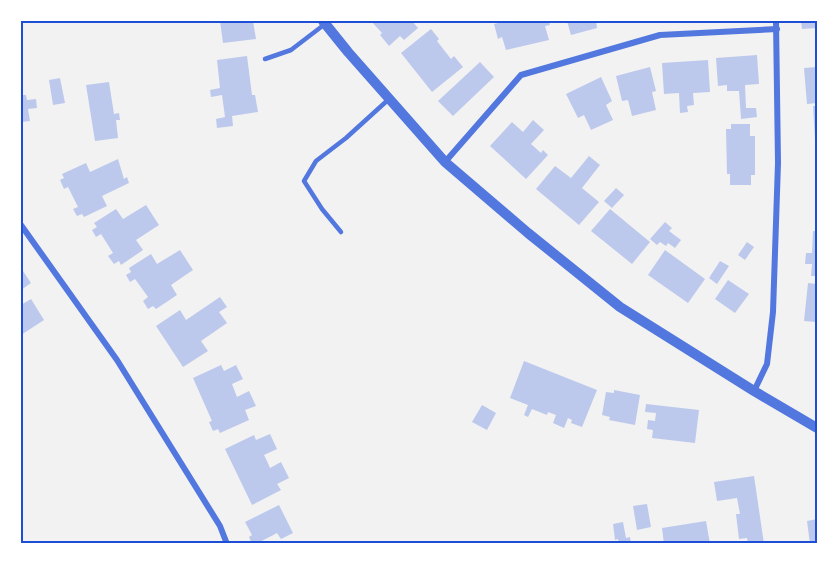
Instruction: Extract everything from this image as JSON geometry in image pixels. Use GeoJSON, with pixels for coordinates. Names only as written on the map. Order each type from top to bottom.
{"type":"FeatureCollection","features":[{"type":"Feature","properties":{"kind":"street"},"geometry":{"type":"LineString","coordinates":[[753,391],[767,364],[773,312],[778,164],[776,21]]}},
{"type":"Feature","properties":{"kind":"street"},"geometry":{"type":"LineString","coordinates":[[324,23],[445,162],[528,233],[620,307],[753,391],[817,428]]}},
{"type":"Feature","properties":{"kind":"street"},"geometry":{"type":"LineString","coordinates":[[445,162],[521,75],[660,35],[777,29]]}},
{"type":"Feature","properties":{"kind":"street"},"geometry":{"type":"LineString","coordinates":[[21,225],[117,360],[220,526],[227,544]]}},
{"type":"Feature","properties":{"kind":"lane"},"geometry":{"type":"LineString","coordinates":[[266,59],[291,50],[324,23]]}},
{"type":"Feature","properties":{"kind":"lane"},"geometry":{"type":"LineString","coordinates":[[341,232],[322,209],[304,181],[316,161],[346,138],[389,99]]}},
{"type":"Feature","properties":{"kind":"building"},"geometry":{"type":"Polygon","coordinates":[[[220,21],[253,21],[256,39],[223,43],[220,21]]]}},
{"type":"Feature","properties":{"kind":"building"},"geometry":{"type":"Polygon","coordinates":[[[371,21],[412,21],[418,28],[404,40],[400,36],[389,46],[380,35],[382,33],[371,21]]]}},
{"type":"Feature","properties":{"kind":"building"},"geometry":{"type":"Polygon","coordinates":[[[506,21],[549,21],[550,25],[545,26],[549,40],[506,50],[502,37],[498,39],[494,24],[506,21]]]}},
{"type":"Feature","properties":{"kind":"building"},"geometry":{"type":"Polygon","coordinates":[[[567,21],[596,21],[597,28],[571,35],[567,21]]]}},
{"type":"Feature","properties":{"kind":"building"},"geometry":{"type":"Polygon","coordinates":[[[801,21],[817,21],[817,28],[802,29],[801,21]]]}},
{"type":"Feature","properties":{"kind":"building"},"geometry":{"type":"Polygon","coordinates":[[[431,29],[451,59],[454,56],[463,67],[432,92],[401,53],[431,29]]]}},
{"type":"Feature","properties":{"kind":"building"},"geometry":{"type":"Polygon","coordinates":[[[757,55],[759,84],[745,85],[746,108],[756,108],[757,117],[741,119],[739,91],[727,91],[727,85],[718,86],[716,58],[757,55]]]}},
{"type":"Feature","properties":{"kind":"building"},"geometry":{"type":"Polygon","coordinates":[[[247,56],[252,95],[255,95],[258,112],[232,116],[233,126],[217,128],[216,119],[225,117],[222,95],[211,97],[210,90],[220,88],[217,60],[247,56]]]}},
{"type":"Feature","properties":{"kind":"building"},"geometry":{"type":"Polygon","coordinates":[[[708,60],[710,92],[693,93],[694,105],[687,106],[688,112],[680,113],[679,93],[664,94],[662,63],[708,60]]]}},
{"type":"Feature","properties":{"kind":"building"},"geometry":{"type":"Polygon","coordinates":[[[480,62],[494,77],[453,116],[438,101],[480,62]]]}},
{"type":"Feature","properties":{"kind":"building"},"geometry":{"type":"Polygon","coordinates":[[[650,67],[656,91],[652,92],[656,110],[632,116],[628,100],[622,101],[616,76],[650,67]]]}},
{"type":"Feature","properties":{"kind":"building"},"geometry":{"type":"Polygon","coordinates":[[[817,67],[817,103],[807,104],[804,68],[817,67]]]}},
{"type":"Feature","properties":{"kind":"building"},"geometry":{"type":"Polygon","coordinates":[[[601,77],[612,101],[606,105],[613,120],[591,130],[584,115],[578,118],[566,94],[601,77]]]}},
{"type":"Feature","properties":{"kind":"building"},"geometry":{"type":"Polygon","coordinates":[[[60,78],[65,103],[53,105],[49,80],[60,78]]]}},
{"type":"Feature","properties":{"kind":"building"},"geometry":{"type":"Polygon","coordinates":[[[109,82],[114,114],[119,113],[120,120],[116,120],[118,138],[95,141],[86,85],[109,82]]]}},
{"type":"Feature","properties":{"kind":"building"},"geometry":{"type":"Polygon","coordinates":[[[21,95],[26,95],[27,100],[36,99],[37,108],[28,109],[30,121],[21,122],[21,95]]]}},
{"type":"Feature","properties":{"kind":"building"},"geometry":{"type":"Polygon","coordinates":[[[813,106],[817,106],[817,139],[815,139],[813,106]]]}},
{"type":"Feature","properties":{"kind":"building"},"geometry":{"type":"Polygon","coordinates":[[[533,120],[544,130],[531,144],[541,153],[543,150],[548,155],[526,179],[490,146],[512,122],[523,132],[533,120]]]}},
{"type":"Feature","properties":{"kind":"building"},"geometry":{"type":"Polygon","coordinates":[[[731,124],[750,124],[750,136],[755,136],[755,175],[751,175],[751,185],[730,185],[730,174],[727,174],[726,129],[731,129],[731,124]]]}},
{"type":"Feature","properties":{"kind":"building"},"geometry":{"type":"Polygon","coordinates":[[[589,156],[600,165],[582,188],[599,202],[579,225],[536,189],[555,166],[571,178],[589,156]]]}},
{"type":"Feature","properties":{"kind":"building"},"geometry":{"type":"Polygon","coordinates":[[[118,159],[124,179],[127,177],[129,183],[102,196],[107,206],[84,217],[82,214],[77,216],[73,209],[78,207],[68,187],[64,189],[60,180],[64,178],[62,174],[86,163],[90,172],[118,159]]]}},
{"type":"Feature","properties":{"kind":"building"},"geometry":{"type":"Polygon","coordinates":[[[616,188],[624,195],[612,208],[604,201],[616,188]]]}},
{"type":"Feature","properties":{"kind":"building"},"geometry":{"type":"Polygon","coordinates":[[[146,205],[159,225],[136,240],[143,250],[121,265],[119,261],[114,264],[108,256],[113,253],[101,234],[96,237],[92,230],[97,227],[94,223],[116,209],[123,219],[146,205]]]}},
{"type":"Feature","properties":{"kind":"building"},"geometry":{"type":"Polygon","coordinates":[[[610,209],[650,242],[632,264],[591,231],[610,209]]]}},
{"type":"Feature","properties":{"kind":"building"},"geometry":{"type":"Polygon","coordinates":[[[665,222],[672,228],[669,231],[681,240],[675,248],[668,243],[666,246],[660,242],[657,245],[650,239],[665,222]]]}},
{"type":"Feature","properties":{"kind":"building"},"geometry":{"type":"Polygon","coordinates":[[[813,231],[817,231],[817,276],[811,276],[812,264],[805,264],[806,253],[812,253],[813,231]]]}},
{"type":"Feature","properties":{"kind":"building"},"geometry":{"type":"Polygon","coordinates":[[[747,242],[754,247],[745,260],[738,255],[747,242]]]}},
{"type":"Feature","properties":{"kind":"building"},"geometry":{"type":"Polygon","coordinates":[[[180,250],[193,270],[171,285],[177,295],[156,309],[153,306],[148,309],[143,301],[148,297],[135,279],[130,282],[126,275],[131,272],[129,268],[151,254],[157,264],[180,250]]]}},
{"type":"Feature","properties":{"kind":"building"},"geometry":{"type":"Polygon","coordinates":[[[665,250],[705,279],[688,303],[648,275],[665,250]]]}},
{"type":"Feature","properties":{"kind":"building"},"geometry":{"type":"Polygon","coordinates":[[[720,261],[729,266],[717,284],[709,278],[720,261]]]}},
{"type":"Feature","properties":{"kind":"building"},"geometry":{"type":"Polygon","coordinates":[[[21,268],[31,283],[21,290],[21,268]]]}},
{"type":"Feature","properties":{"kind":"building"},"geometry":{"type":"Polygon","coordinates":[[[728,280],[749,294],[735,313],[715,299],[728,280]]]}},
{"type":"Feature","properties":{"kind":"building"},"geometry":{"type":"Polygon","coordinates":[[[808,283],[817,284],[817,322],[804,321],[808,283]]]}},
{"type":"Feature","properties":{"kind":"building"},"geometry":{"type":"Polygon","coordinates":[[[220,297],[227,307],[219,312],[227,323],[201,341],[208,351],[183,367],[156,326],[180,310],[186,320],[220,297]]]}},
{"type":"Feature","properties":{"kind":"building"},"geometry":{"type":"Polygon","coordinates":[[[31,299],[44,320],[21,335],[21,305],[31,299]]]}},
{"type":"Feature","properties":{"kind":"building"},"geometry":{"type":"Polygon","coordinates":[[[524,361],[597,390],[582,427],[571,423],[572,420],[568,418],[564,428],[553,423],[556,415],[548,412],[547,415],[532,409],[528,417],[524,415],[528,405],[510,398],[524,361]]]}},
{"type":"Feature","properties":{"kind":"building"},"geometry":{"type":"Polygon","coordinates":[[[221,365],[224,371],[236,365],[243,379],[232,384],[237,397],[249,391],[256,406],[245,410],[249,420],[220,433],[218,429],[213,431],[209,422],[212,421],[193,378],[221,365]]]}},
{"type":"Feature","properties":{"kind":"building"},"geometry":{"type":"Polygon","coordinates":[[[614,390],[640,395],[635,425],[609,420],[610,417],[602,415],[606,392],[614,393],[614,390]]]}},
{"type":"Feature","properties":{"kind":"building"},"geometry":{"type":"Polygon","coordinates":[[[646,404],[699,410],[695,443],[652,438],[653,430],[647,429],[648,420],[655,421],[656,413],[645,412],[646,404]]]}},
{"type":"Feature","properties":{"kind":"building"},"geometry":{"type":"Polygon","coordinates":[[[482,405],[496,413],[487,430],[472,422],[482,405]]]}},
{"type":"Feature","properties":{"kind":"building"},"geometry":{"type":"Polygon","coordinates":[[[270,434],[277,449],[264,455],[270,468],[281,462],[289,478],[277,484],[281,490],[252,505],[225,449],[254,435],[256,440],[270,434]]]}},
{"type":"Feature","properties":{"kind":"building"},"geometry":{"type":"Polygon","coordinates":[[[754,476],[764,544],[748,544],[747,538],[739,539],[736,514],[740,514],[737,498],[717,501],[714,482],[754,476]]]}},
{"type":"Feature","properties":{"kind":"building"},"geometry":{"type":"Polygon","coordinates":[[[647,504],[651,527],[637,530],[633,506],[647,504]]]}},
{"type":"Feature","properties":{"kind":"building"},"geometry":{"type":"Polygon","coordinates":[[[279,505],[293,533],[281,539],[277,533],[252,544],[249,537],[252,535],[245,522],[279,505]]]}},
{"type":"Feature","properties":{"kind":"building"},"geometry":{"type":"Polygon","coordinates":[[[817,519],[817,543],[810,544],[807,521],[817,519]]]}},
{"type":"Feature","properties":{"kind":"building"},"geometry":{"type":"Polygon","coordinates":[[[706,521],[710,544],[664,544],[662,528],[706,521]]]}},
{"type":"Feature","properties":{"kind":"building"},"geometry":{"type":"Polygon","coordinates":[[[623,522],[626,538],[630,537],[631,544],[619,544],[618,539],[615,540],[613,524],[623,522]]]}}]}
